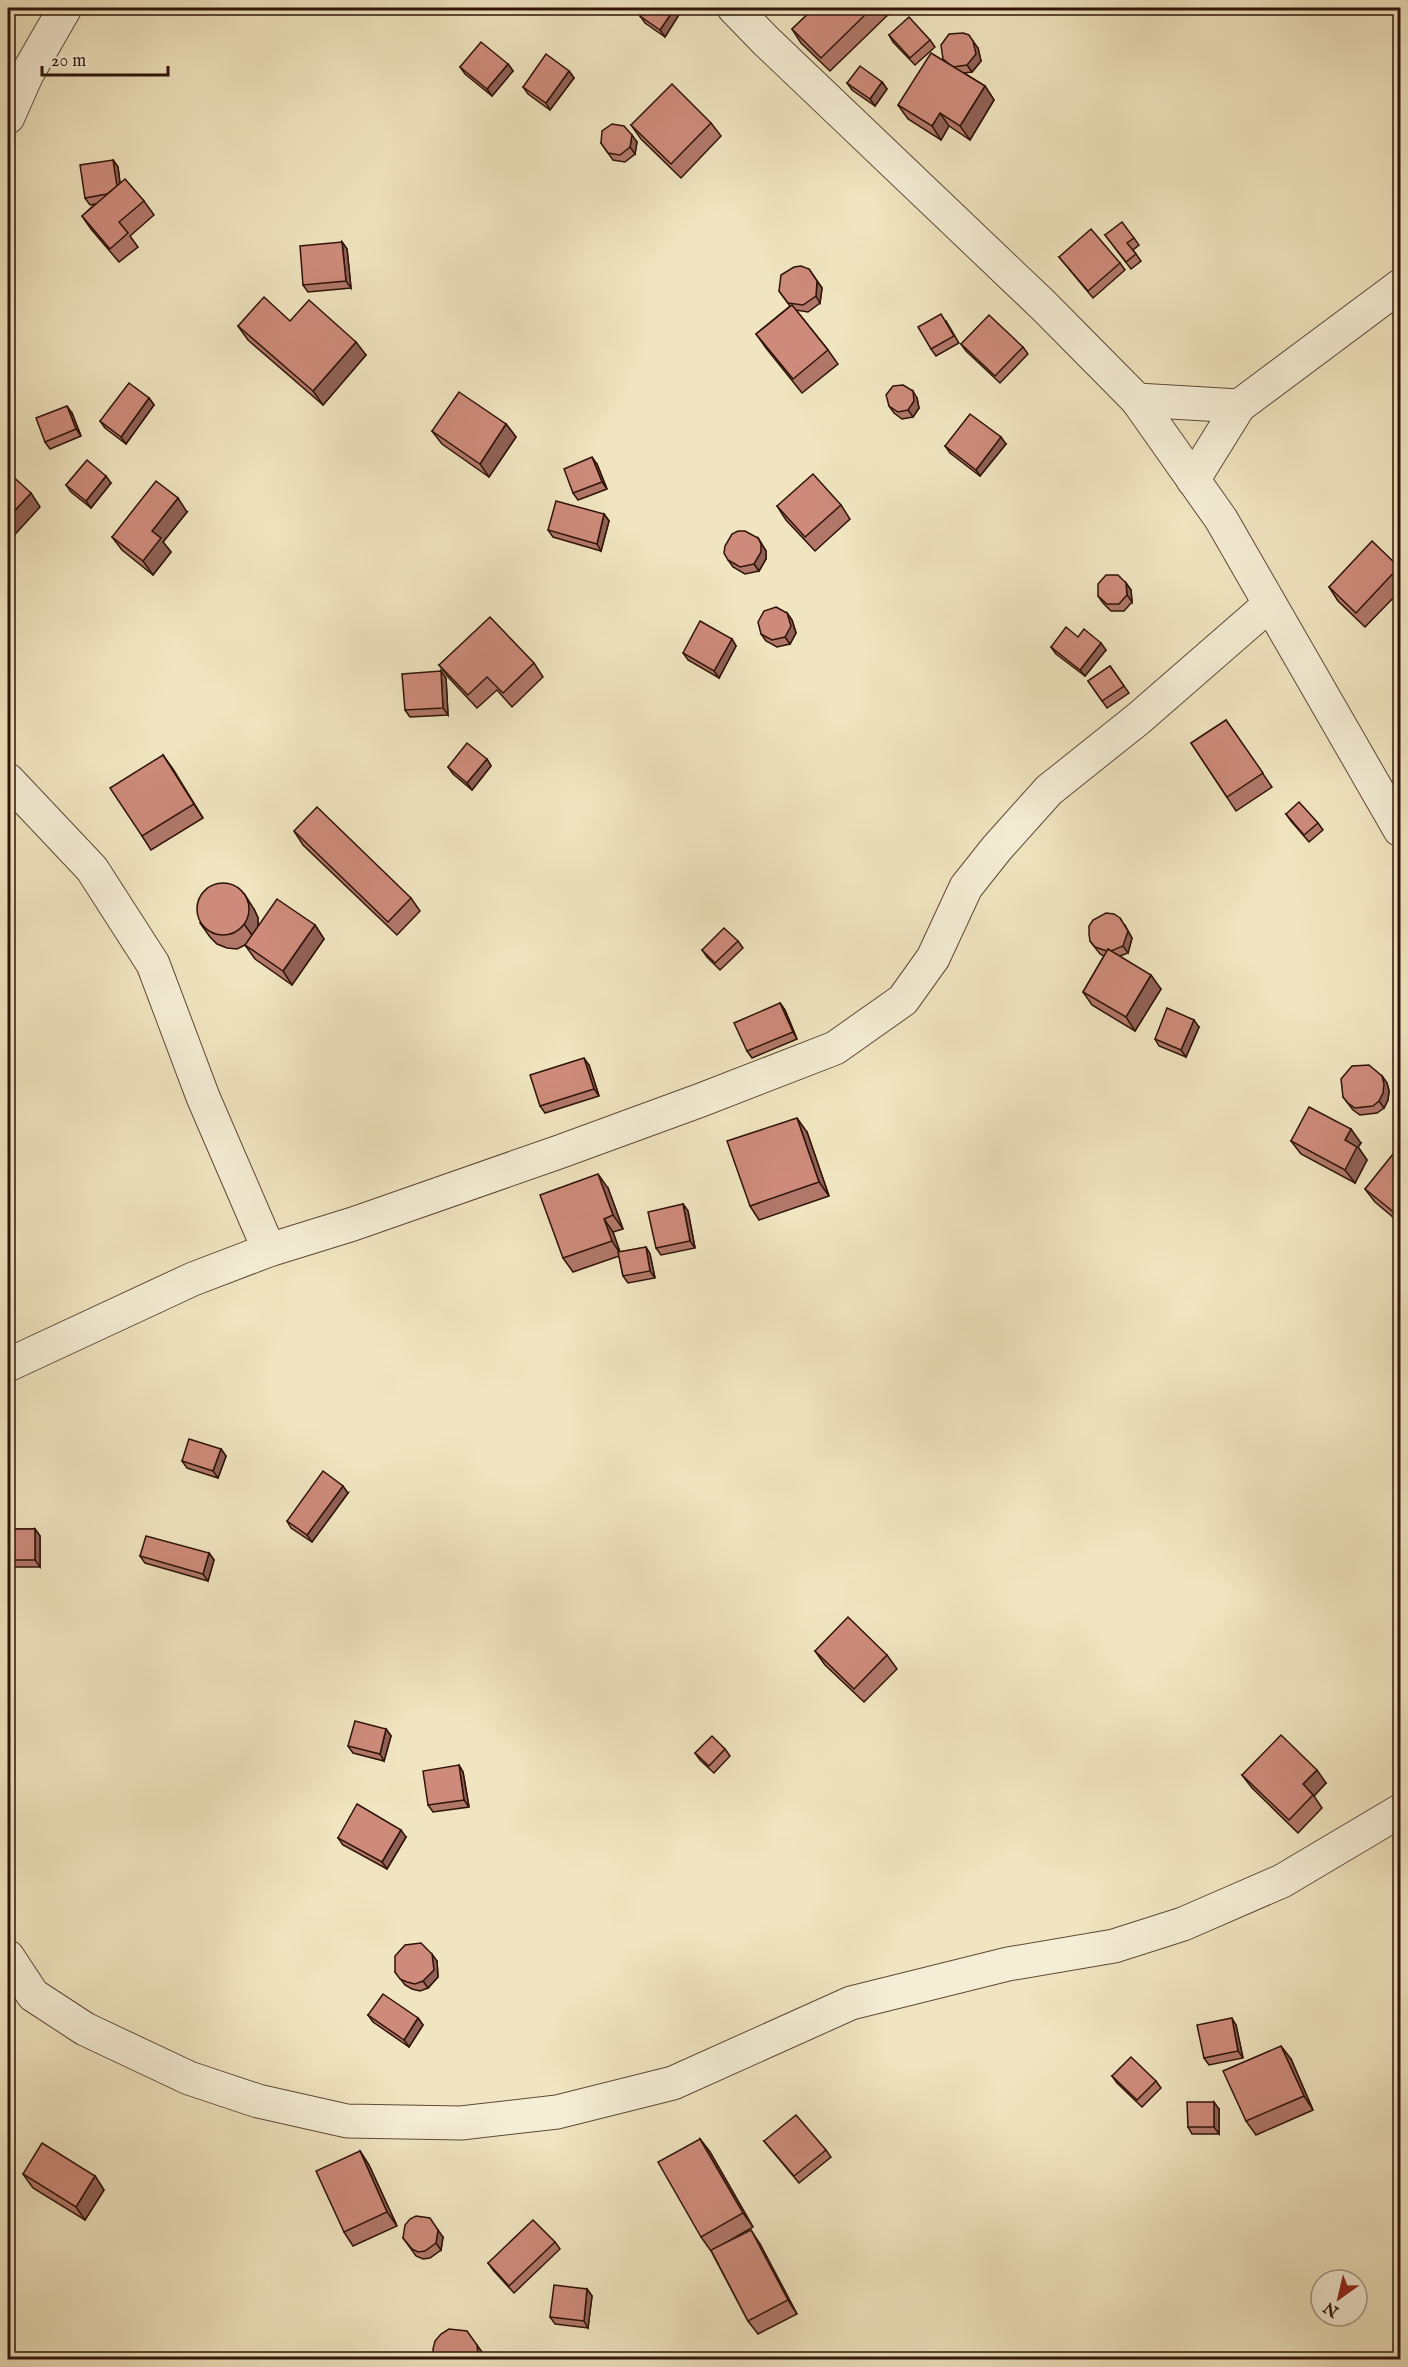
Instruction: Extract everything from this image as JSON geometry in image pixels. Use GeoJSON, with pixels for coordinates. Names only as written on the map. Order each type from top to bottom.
{"type":"FeatureCollection","features":[{"type":"Feature","properties":{"kind":"street"},"geometry":{"type":"LineString","coordinates":[[8,117],[27,74],[65,8]]}},
{"type":"Feature","properties":{"kind":"street"},"geometry":{"type":"LineString","coordinates":[[734,8],[1044,306],[1137,400],[1221,519],[1401,830]]}},
{"type":"Feature","properties":{"kind":"street"},"geometry":{"type":"LineString","coordinates":[[1193,480],[1239,406],[1401,286]]}},
{"type":"Feature","properties":{"kind":"street"},"geometry":{"type":"LineString","coordinates":[[1137,400],[1239,406]]}},
{"type":"Feature","properties":{"kind":"street"},"geometry":{"type":"LineString","coordinates":[[8,1365],[193,1279],[269,1250],[353,1224],[548,1156],[834,1048],[903,1000],[933,958],[966,887],[997,848],[1049,790],[1138,719],[1269,605]]}},
{"type":"Feature","properties":{"kind":"street"},"geometry":{"type":"LineString","coordinates":[[8,780],[92,869],[153,964],[203,1097],[269,1250]]}},
{"type":"Feature","properties":{"kind":"street"},"geometry":{"type":"LineString","coordinates":[[8,1957],[33,1995],[84,2029],[189,2078],[258,2101],[347,2121],[461,2123],[557,2112],[673,2083],[850,2003],[1008,1964],[1114,1947],[1173,1927],[1282,1881],[1401,1811]]}},
{"type":"Feature","properties":{"kind":"building"},"geometry":{"type":"Polygon","coordinates":[[[646,8],[675,8],[660,30],[640,16],[646,8]]]}},
{"type":"Feature","properties":{"kind":"building"},"geometry":{"type":"Polygon","coordinates":[[[814,8],[872,8],[821,58],[792,29],[814,8]]]}},
{"type":"Feature","properties":{"kind":"building"},"geometry":{"type":"Polygon","coordinates":[[[909,17],[930,40],[910,58],[889,35],[909,17]]]}},
{"type":"Feature","properties":{"kind":"building"},"geometry":{"type":"Polygon","coordinates":[[[949,34],[969,35],[973,41],[976,54],[967,65],[953,67],[943,59],[941,45],[949,34]]]}},
{"type":"Feature","properties":{"kind":"building"},"geometry":{"type":"Polygon","coordinates":[[[481,42],[508,64],[487,89],[460,67],[481,42]]]}},
{"type":"Feature","properties":{"kind":"building"},"geometry":{"type":"Polygon","coordinates":[[[931,53],[985,86],[960,126],[940,113],[932,126],[898,105],[931,53]]]}},
{"type":"Feature","properties":{"kind":"building"},"geometry":{"type":"Polygon","coordinates":[[[546,54],[569,71],[546,103],[523,87],[546,54]]]}},
{"type":"Feature","properties":{"kind":"building"},"geometry":{"type":"Polygon","coordinates":[[[860,66],[882,82],[870,99],[847,83],[860,66]]]}},
{"type":"Feature","properties":{"kind":"building"},"geometry":{"type":"Polygon","coordinates":[[[672,84],[711,123],[671,164],[631,125],[672,84]]]}},
{"type":"Feature","properties":{"kind":"building"},"geometry":{"type":"Polygon","coordinates":[[[612,124],[624,126],[632,135],[630,147],[620,155],[608,153],[601,143],[602,131],[612,124]]]}},
{"type":"Feature","properties":{"kind":"building"},"geometry":{"type":"Polygon","coordinates":[[[113,160],[117,186],[107,194],[85,198],[80,165],[113,160]]]}},
{"type":"Feature","properties":{"kind":"building"},"geometry":{"type":"Polygon","coordinates":[[[125,179],[144,201],[119,222],[128,233],[110,249],[82,216],[125,179]]]}},
{"type":"Feature","properties":{"kind":"building"},"geometry":{"type":"Polygon","coordinates":[[[1122,222],[1134,238],[1127,243],[1136,254],[1126,262],[1105,235],[1122,222]]]}},
{"type":"Feature","properties":{"kind":"building"},"geometry":{"type":"Polygon","coordinates":[[[1091,229],[1120,263],[1088,291],[1059,257],[1091,229]]]}},
{"type":"Feature","properties":{"kind":"building"},"geometry":{"type":"Polygon","coordinates":[[[342,242],[346,281],[303,285],[300,246],[342,242]]]}},
{"type":"Feature","properties":{"kind":"building"},"geometry":{"type":"Polygon","coordinates":[[[801,266],[809,269],[817,281],[816,296],[803,305],[788,303],[779,291],[781,275],[794,267],[801,266]]]}},
{"type":"Feature","properties":{"kind":"building"},"geometry":{"type":"Polygon","coordinates":[[[264,297],[290,321],[309,300],[356,342],[313,391],[238,326],[264,297]]]}},
{"type":"Feature","properties":{"kind":"building"},"geometry":{"type":"Polygon","coordinates":[[[792,305],[828,350],[793,379],[756,334],[792,305]]]}},
{"type":"Feature","properties":{"kind":"building"},"geometry":{"type":"Polygon","coordinates":[[[941,314],[954,336],[931,349],[918,327],[941,314]]]}},
{"type":"Feature","properties":{"kind":"building"},"geometry":{"type":"Polygon","coordinates":[[[989,315],[1023,347],[995,376],[961,344],[989,315]]]}},
{"type":"Feature","properties":{"kind":"building"},"geometry":{"type":"Polygon","coordinates":[[[129,383],[149,398],[121,437],[100,421],[129,383]]]}},
{"type":"Feature","properties":{"kind":"building"},"geometry":{"type":"Polygon","coordinates":[[[903,385],[913,391],[914,401],[908,410],[898,412],[889,406],[886,395],[893,386],[903,385]]]}},
{"type":"Feature","properties":{"kind":"building"},"geometry":{"type":"Polygon","coordinates":[[[459,392],[506,424],[480,464],[432,431],[459,392]]]}},
{"type":"Feature","properties":{"kind":"building"},"geometry":{"type":"Polygon","coordinates":[[[67,406],[76,429],[45,442],[36,418],[67,406]]]}},
{"type":"Feature","properties":{"kind":"building"},"geometry":{"type":"Polygon","coordinates":[[[970,414],[1001,437],[976,470],[945,446],[970,414]]]}},
{"type":"Feature","properties":{"kind":"building"},"geometry":{"type":"Polygon","coordinates":[[[592,457],[602,482],[573,493],[564,469],[592,457]]]}},
{"type":"Feature","properties":{"kind":"building"},"geometry":{"type":"Polygon","coordinates":[[[87,460],[106,476],[86,501],[66,485],[87,460]]]}},
{"type":"Feature","properties":{"kind":"building"},"geometry":{"type":"Polygon","coordinates":[[[8,472],[31,493],[8,518],[8,472]]]}},
{"type":"Feature","properties":{"kind":"building"},"geometry":{"type":"Polygon","coordinates":[[[813,474],[841,505],[805,537],[777,506],[813,474]]]}},
{"type":"Feature","properties":{"kind":"building"},"geometry":{"type":"Polygon","coordinates":[[[156,481],[178,498],[152,531],[161,538],[143,561],[112,537],[156,481]]]}},
{"type":"Feature","properties":{"kind":"building"},"geometry":{"type":"Polygon","coordinates":[[[556,501],[604,514],[597,544],[548,530],[556,501]]]}},
{"type":"Feature","properties":{"kind":"building"},"geometry":{"type":"Polygon","coordinates":[[[745,531],[758,538],[761,544],[761,552],[754,564],[740,567],[728,560],[724,553],[732,534],[745,531]]]}},
{"type":"Feature","properties":{"kind":"building"},"geometry":{"type":"Polygon","coordinates":[[[1372,541],[1399,567],[1356,613],[1329,587],[1372,541]]]}},
{"type":"Feature","properties":{"kind":"building"},"geometry":{"type":"Polygon","coordinates":[[[1106,575],[1118,575],[1126,583],[1127,595],[1119,604],[1107,604],[1098,596],[1098,584],[1106,575]]]}},
{"type":"Feature","properties":{"kind":"building"},"geometry":{"type":"Polygon","coordinates":[[[776,607],[787,613],[791,626],[785,637],[772,640],[761,634],[758,622],[764,611],[776,607]]]}},
{"type":"Feature","properties":{"kind":"building"},"geometry":{"type":"Polygon","coordinates":[[[490,617],[534,663],[503,693],[487,677],[468,695],[439,665],[490,617]]]}},
{"type":"Feature","properties":{"kind":"building"},"geometry":{"type":"Polygon","coordinates":[[[700,621],[732,639],[714,671],[683,653],[700,621]]]}},
{"type":"Feature","properties":{"kind":"building"},"geometry":{"type":"Polygon","coordinates":[[[1066,627],[1078,637],[1084,629],[1101,643],[1080,670],[1051,647],[1066,627]]]}},
{"type":"Feature","properties":{"kind":"building"},"geometry":{"type":"Polygon","coordinates":[[[1110,666],[1124,686],[1102,701],[1088,681],[1110,666]]]}},
{"type":"Feature","properties":{"kind":"building"},"geometry":{"type":"Polygon","coordinates":[[[441,671],[443,708],[405,710],[402,674],[441,671]]]}},
{"type":"Feature","properties":{"kind":"building"},"geometry":{"type":"Polygon","coordinates":[[[1226,720],[1263,773],[1227,797],[1191,743],[1226,720]]]}},
{"type":"Feature","properties":{"kind":"building"},"geometry":{"type":"Polygon","coordinates":[[[467,743],[487,759],[467,783],[448,767],[467,743]]]}},
{"type":"Feature","properties":{"kind":"building"},"geometry":{"type":"Polygon","coordinates":[[[163,755],[194,804],[142,836],[110,788],[163,755]]]}},
{"type":"Feature","properties":{"kind":"building"},"geometry":{"type":"Polygon","coordinates":[[[1299,802],[1318,823],[1304,835],[1286,814],[1299,802]]]}},
{"type":"Feature","properties":{"kind":"building"},"geometry":{"type":"Polygon","coordinates":[[[317,807],[411,898],[388,922],[294,831],[317,807]]]}},
{"type":"Feature","properties":{"kind":"building"},"geometry":{"type":"Polygon","coordinates":[[[218,883],[228,883],[237,887],[245,895],[249,909],[245,923],[237,931],[228,935],[218,935],[209,931],[201,923],[197,914],[197,904],[201,895],[209,887],[218,883]]]}},
{"type":"Feature","properties":{"kind":"building"},"geometry":{"type":"Polygon","coordinates":[[[277,899],[315,925],[283,971],[245,945],[277,899]]]}},
{"type":"Feature","properties":{"kind":"building"},"geometry":{"type":"Polygon","coordinates":[[[1106,913],[1120,918],[1128,931],[1123,946],[1111,951],[1095,947],[1090,941],[1089,934],[1089,926],[1093,920],[1106,913]]]}},
{"type":"Feature","properties":{"kind":"building"},"geometry":{"type":"Polygon","coordinates":[[[724,928],[738,941],[715,963],[702,950],[724,928]]]}},
{"type":"Feature","properties":{"kind":"building"},"geometry":{"type":"Polygon","coordinates":[[[1108,949],[1151,975],[1126,1017],[1083,992],[1108,949]]]}},
{"type":"Feature","properties":{"kind":"building"},"geometry":{"type":"Polygon","coordinates":[[[780,1003],[793,1032],[747,1051],[734,1023],[780,1003]]]}},
{"type":"Feature","properties":{"kind":"building"},"geometry":{"type":"Polygon","coordinates":[[[1167,1008],[1194,1020],[1181,1050],[1155,1039],[1167,1008]]]}},
{"type":"Feature","properties":{"kind":"building"},"geometry":{"type":"Polygon","coordinates":[[[584,1058],[594,1089],[540,1106],[530,1075],[584,1058]]]}},
{"type":"Feature","properties":{"kind":"building"},"geometry":{"type":"Polygon","coordinates":[[[1369,1065],[1382,1076],[1383,1093],[1373,1106],[1355,1108],[1343,1097],[1341,1079],[1352,1066],[1369,1065]]]}},
{"type":"Feature","properties":{"kind":"building"},"geometry":{"type":"Polygon","coordinates":[[[1309,1107],[1351,1129],[1345,1140],[1357,1147],[1345,1170],[1291,1141],[1309,1107]]]}},
{"type":"Feature","properties":{"kind":"building"},"geometry":{"type":"Polygon","coordinates":[[[797,1118],[819,1182],[750,1206],[727,1141],[797,1118]]]}},
{"type":"Feature","properties":{"kind":"building"},"geometry":{"type":"Polygon","coordinates":[[[1397,1149],[1401,1152],[1401,1218],[1365,1189],[1397,1149]]]}},
{"type":"Feature","properties":{"kind":"building"},"geometry":{"type":"Polygon","coordinates":[[[598,1174],[613,1215],[604,1219],[612,1241],[563,1258],[540,1195],[598,1174]]]}},
{"type":"Feature","properties":{"kind":"building"},"geometry":{"type":"Polygon","coordinates":[[[683,1204],[690,1241],[656,1248],[648,1212],[683,1204]]]}},
{"type":"Feature","properties":{"kind":"building"},"geometry":{"type":"Polygon","coordinates":[[[646,1247],[650,1271],[623,1276],[618,1252],[646,1247]]]}},
{"type":"Feature","properties":{"kind":"building"},"geometry":{"type":"Polygon","coordinates":[[[189,1439],[221,1449],[213,1471],[182,1461],[189,1439]]]}},
{"type":"Feature","properties":{"kind":"building"},"geometry":{"type":"Polygon","coordinates":[[[323,1471],[343,1486],[307,1535],[287,1521],[323,1471]]]}},
{"type":"Feature","properties":{"kind":"building"},"geometry":{"type":"Polygon","coordinates":[[[8,1529],[35,1529],[35,1560],[8,1560],[8,1529]]]}},
{"type":"Feature","properties":{"kind":"building"},"geometry":{"type":"Polygon","coordinates":[[[146,1536],[209,1553],[203,1574],[140,1556],[146,1536]]]}},
{"type":"Feature","properties":{"kind":"building"},"geometry":{"type":"Polygon","coordinates":[[[848,1617],[887,1655],[854,1689],[815,1651],[848,1617]]]}},
{"type":"Feature","properties":{"kind":"building"},"geometry":{"type":"Polygon","coordinates":[[[355,1721],[386,1729],[380,1754],[348,1746],[355,1721]]]}},
{"type":"Feature","properties":{"kind":"building"},"geometry":{"type":"Polygon","coordinates":[[[1281,1735],[1317,1770],[1303,1784],[1313,1795],[1289,1820],[1242,1775],[1281,1735]]]}},
{"type":"Feature","properties":{"kind":"building"},"geometry":{"type":"Polygon","coordinates":[[[712,1736],[725,1749],[709,1766],[695,1753],[712,1736]]]}},
{"type":"Feature","properties":{"kind":"building"},"geometry":{"type":"Polygon","coordinates":[[[459,1765],[464,1800],[428,1805],[423,1771],[459,1765]]]}},
{"type":"Feature","properties":{"kind":"building"},"geometry":{"type":"Polygon","coordinates":[[[357,1804],[401,1830],[382,1862],[338,1838],[357,1804]]]}},
{"type":"Feature","properties":{"kind":"building"},"geometry":{"type":"Polygon","coordinates":[[[421,1943],[432,1954],[434,1970],[423,1981],[415,1984],[400,1979],[395,1972],[395,1956],[405,1945],[421,1943]]]}},
{"type":"Feature","properties":{"kind":"building"},"geometry":{"type":"Polygon","coordinates":[[[383,1994],[418,2018],[404,2040],[368,2015],[383,1994]]]}},
{"type":"Feature","properties":{"kind":"building"},"geometry":{"type":"Polygon","coordinates":[[[1232,2018],[1238,2051],[1204,2058],[1197,2025],[1232,2018]]]}},
{"type":"Feature","properties":{"kind":"building"},"geometry":{"type":"Polygon","coordinates":[[[1281,2046],[1304,2096],[1246,2121],[1223,2071],[1281,2046]]]}},
{"type":"Feature","properties":{"kind":"building"},"geometry":{"type":"Polygon","coordinates":[[[1131,2057],[1156,2081],[1137,2100],[1112,2076],[1131,2057]]]}},
{"type":"Feature","properties":{"kind":"building"},"geometry":{"type":"Polygon","coordinates":[[[1187,2102],[1214,2102],[1214,2127],[1188,2127],[1187,2102]]]}},
{"type":"Feature","properties":{"kind":"building"},"geometry":{"type":"Polygon","coordinates":[[[796,2115],[826,2150],[794,2176],[764,2141],[796,2115]]]}},
{"type":"Feature","properties":{"kind":"building"},"geometry":{"type":"Polygon","coordinates":[[[700,2139],[743,2213],[701,2237],[658,2162],[700,2139]]]}},
{"type":"Feature","properties":{"kind":"building"},"geometry":{"type":"Polygon","coordinates":[[[42,2143],[95,2176],[76,2207],[23,2174],[42,2143]]]}},
{"type":"Feature","properties":{"kind":"building"},"geometry":{"type":"Polygon","coordinates":[[[360,2151],[387,2212],[344,2232],[316,2171],[360,2151]]]}},
{"type":"Feature","properties":{"kind":"building"},"geometry":{"type":"Polygon","coordinates":[[[416,2216],[430,2218],[438,2230],[436,2243],[425,2251],[418,2252],[412,2249],[403,2238],[405,2225],[416,2216]]]}},
{"type":"Feature","properties":{"kind":"building"},"geometry":{"type":"Polygon","coordinates":[[[533,2220],[555,2242],[509,2286],[488,2263],[533,2220]]]}},
{"type":"Feature","properties":{"kind":"building"},"geometry":{"type":"Polygon","coordinates":[[[751,2230],[788,2300],[748,2321],[711,2250],[751,2230]]]}},
{"type":"Feature","properties":{"kind":"building"},"geometry":{"type":"Polygon","coordinates":[[[554,2285],[587,2289],[584,2321],[550,2317],[554,2285]]]}},
{"type":"Feature","properties":{"kind":"building"},"geometry":{"type":"Polygon","coordinates":[[[449,2329],[467,2331],[477,2345],[477,2360],[434,2360],[435,2341],[449,2329]]]}}]}
